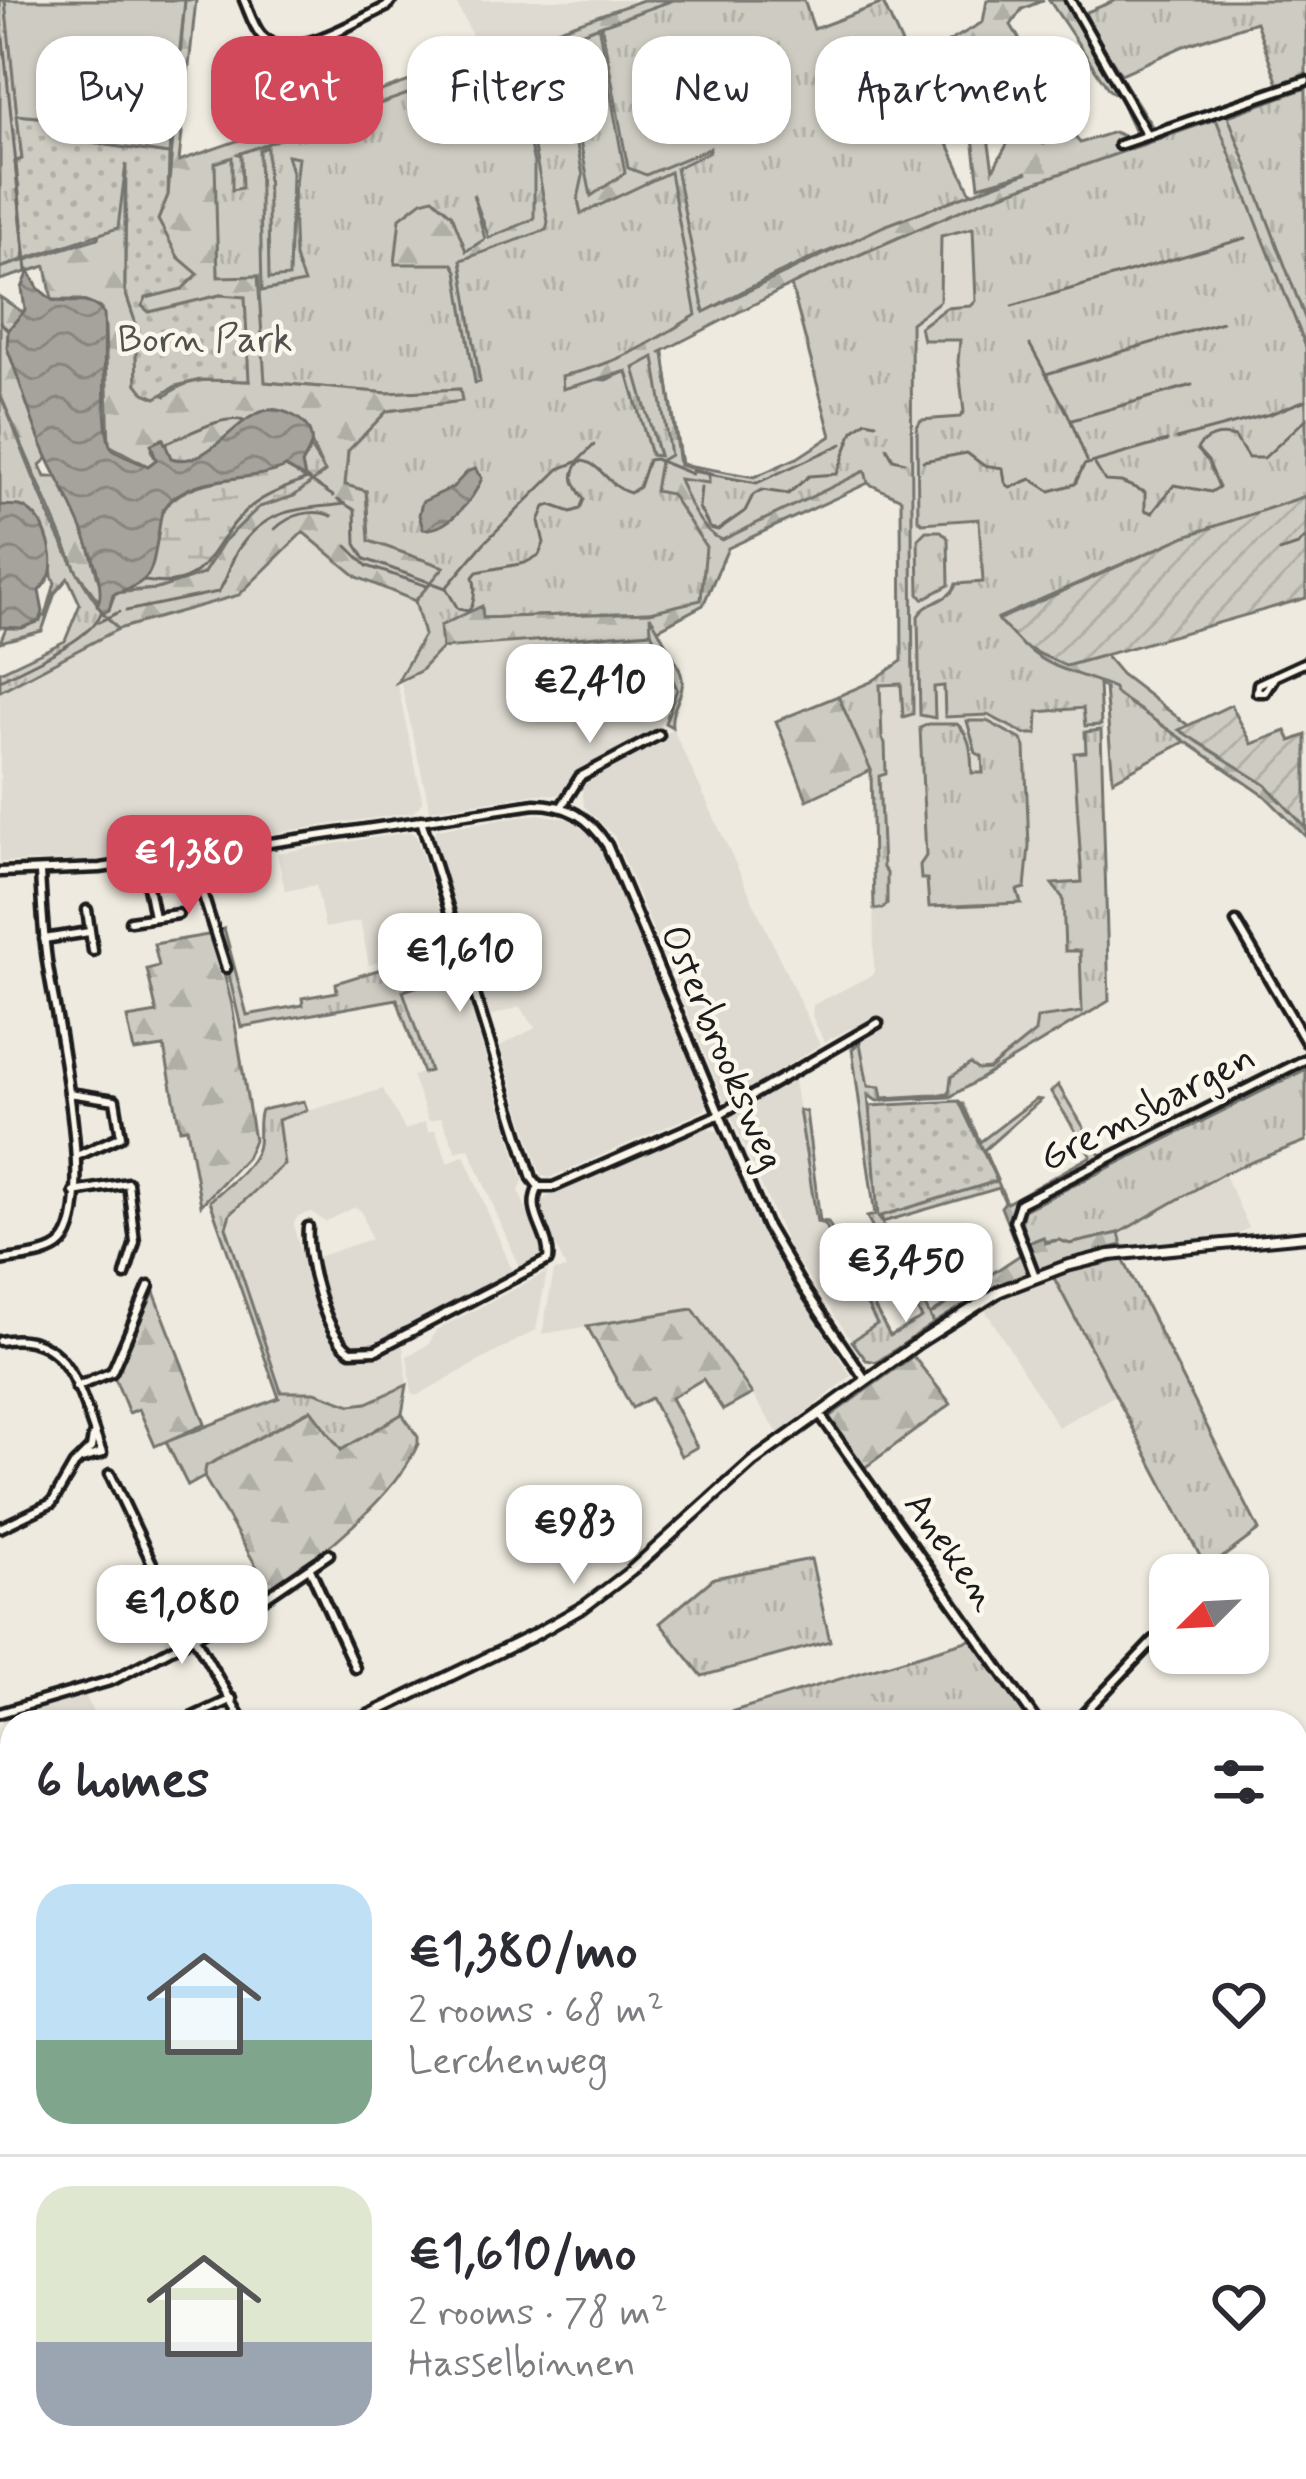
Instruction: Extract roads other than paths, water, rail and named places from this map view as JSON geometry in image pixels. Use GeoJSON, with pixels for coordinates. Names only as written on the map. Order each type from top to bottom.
{"type":"FeatureCollection","features":[{"type":"Feature","properties":{"kind":"main road"},"geometry":{"type":"LineString","coordinates":[[380,1710],[585,1606],[631,1571],[741,1471],[971,1307],[1035,1276],[1086,1260],[1306,1236]]}},
{"type":"Feature","properties":{"kind":"street"},"geometry":{"type":"LineString","coordinates":[[244,0],[265,36]]}},
{"type":"Feature","properties":{"kind":"street"},"geometry":{"type":"LineString","coordinates":[[323,36],[392,0]]}},
{"type":"Feature","properties":{"kind":"street"},"geometry":{"type":"LineString","coordinates":[[1070,0],[1148,135]]}},
{"type":"Feature","properties":{"kind":"street"},"geometry":{"type":"LineString","coordinates":[[1119,145],[1306,81]]}},
{"type":"Feature","properties":{"kind":"street"},"geometry":{"type":"LineString","coordinates":[[1275,676],[1306,662]]}},
{"type":"Feature","properties":{"kind":"street"},"geometry":{"type":"LineString","coordinates":[[0,872],[143,861],[535,804],[562,806],[580,777],[659,735]]}},
{"type":"Feature","properties":{"kind":"street","name":"Osterbrooksweg"},"geometry":{"type":"LineString","coordinates":[[562,806],[587,820],[607,844],[774,1241],[865,1379]]}},
{"type":"Feature","properties":{"kind":"street"},"geometry":{"type":"LineString","coordinates":[[308,1227],[307,1252],[334,1333],[345,1348],[365,1352],[404,1338],[548,1260],[550,1252],[532,1207],[538,1187],[421,820]]}},
{"type":"Feature","properties":{"kind":"street"},"geometry":{"type":"LineString","coordinates":[[190,854],[226,968]]}},
{"type":"Feature","properties":{"kind":"street"},"geometry":{"type":"LineString","coordinates":[[143,861],[154,917]]}},
{"type":"Feature","properties":{"kind":"street"},"geometry":{"type":"LineString","coordinates":[[0,1261],[45,1252],[63,1243],[70,1228],[74,1192],[77,1156],[44,939],[40,872]]}},
{"type":"Feature","properties":{"kind":"street"},"geometry":{"type":"LineString","coordinates":[[87,910],[94,950]]}},
{"type":"Feature","properties":{"kind":"street"},"geometry":{"type":"LineString","coordinates":[[130,921],[178,914]]}},
{"type":"Feature","properties":{"kind":"street","name":"Gremsbargen"},"geometry":{"type":"LineString","coordinates":[[1236,922],[1306,1042]]}},
{"type":"Feature","properties":{"kind":"street"},"geometry":{"type":"LineString","coordinates":[[44,939],[89,932]]}},
{"type":"Feature","properties":{"kind":"street"},"geometry":{"type":"LineString","coordinates":[[538,1187],[553,1187],[720,1114],[878,1024]]}},
{"type":"Feature","properties":{"kind":"street","name":"Gremsbargen"},"geometry":{"type":"LineString","coordinates":[[1035,1276],[1014,1221],[1020,1203],[1306,1059]]}},
{"type":"Feature","properties":{"kind":"street"},"geometry":{"type":"LineString","coordinates":[[69,1093],[115,1100],[121,1136],[77,1156]]}},
{"type":"Feature","properties":{"kind":"street"},"geometry":{"type":"LineString","coordinates":[[74,1192],[128,1184],[135,1242],[125,1275]]}},
{"type":"Feature","properties":{"kind":"street"},"geometry":{"type":"LineString","coordinates":[[76,1387],[108,1375],[115,1367],[149,1286]]}},
{"type":"Feature","properties":{"kind":"street"},"geometry":{"type":"LineString","coordinates":[[0,1341],[21,1337],[48,1346],[64,1361],[102,1453],[81,1459],[52,1503],[0,1528]]}},
{"type":"Feature","properties":{"kind":"street","name":"Aneken"},"geometry":{"type":"LineString","coordinates":[[819,1413],[1028,1710]]}},
{"type":"Feature","properties":{"kind":"street"},"geometry":{"type":"LineString","coordinates":[[110,1474],[136,1532],[237,1710]]}},
{"type":"Feature","properties":{"kind":"street"},"geometry":{"type":"LineString","coordinates":[[9,1710],[57,1694],[100,1687],[310,1569],[328,1554]]}},
{"type":"Feature","properties":{"kind":"street"},"geometry":{"type":"LineString","coordinates":[[310,1569],[355,1668]]}},
{"type":"Feature","properties":{"kind":"street"},"geometry":{"type":"LineString","coordinates":[[1087,1710],[1149,1645]]}},
{"type":"Feature","properties":{"kind":"street"},"geometry":{"type":"LineString","coordinates":[[208,1710],[232,1699]]}},
{"type":"Feature","properties":{"kind":"water"},"geometry":{"type":"Polygon","coordinates":[[[29,271],[52,300],[86,303],[104,314],[106,427],[116,452],[148,466],[156,460],[151,444],[163,439],[171,458],[196,457],[252,416],[270,410],[299,419],[311,437],[302,464],[305,478],[286,467],[205,483],[175,496],[162,511],[148,575],[113,594],[109,610],[103,613],[97,605],[99,578],[94,560],[41,443],[7,348],[8,330],[25,310],[22,288],[29,271]]]}},
{"type":"Feature","properties":{"kind":"water"},"geometry":{"type":"Polygon","coordinates":[[[475,469],[482,478],[466,504],[450,520],[423,529],[422,502],[453,487],[475,469]]]}},
{"type":"Feature","properties":{"kind":"water"},"geometry":{"type":"Polygon","coordinates":[[[0,505],[28,510],[50,545],[50,575],[39,591],[40,621],[22,628],[0,627],[0,505]]]}},
{"type":"Feature","properties":{"kind":"waterway"},"geometry":{"type":"LineString","coordinates":[[0,9],[27,271]]}},
{"type":"Feature","properties":{"kind":"waterway"},"geometry":{"type":"LineString","coordinates":[[1012,306],[1246,238]]}},
{"type":"Feature","properties":{"kind":"waterway"},"geometry":{"type":"LineString","coordinates":[[0,322],[8,330]]}},
{"type":"Feature","properties":{"kind":"waterway"},"geometry":{"type":"LineString","coordinates":[[1046,374],[1222,322]]}},
{"type":"Feature","properties":{"kind":"waterway"},"geometry":{"type":"LineString","coordinates":[[1030,345],[1068,414],[1087,461]]}},
{"type":"Feature","properties":{"kind":"waterway"},"geometry":{"type":"LineString","coordinates":[[1072,420],[1192,385]]}},
{"type":"Feature","properties":{"kind":"waterway"},"geometry":{"type":"LineString","coordinates":[[1176,439],[1306,400]]}},
{"type":"Feature","properties":{"kind":"waterway"},"geometry":{"type":"LineString","coordinates":[[1094,463],[1105,481],[1145,492],[1145,510],[1152,513],[1174,485],[1211,492],[1219,487],[1197,449],[1204,441],[1235,437],[1248,458],[1264,458],[1306,419]]}},
{"type":"Feature","properties":{"kind":"waterway"},"geometry":{"type":"LineString","coordinates":[[166,443],[216,423],[244,421]]}},
{"type":"Feature","properties":{"kind":"waterway"},"geometry":{"type":"LineString","coordinates":[[701,487],[699,508],[710,528],[718,530],[745,511],[753,495],[762,490],[788,494],[809,476],[837,474],[853,431],[866,421],[876,423]]}},
{"type":"Feature","properties":{"kind":"waterway"},"geometry":{"type":"LineString","coordinates":[[923,461],[967,453],[983,465],[1003,468],[1010,488],[1031,479],[1050,491],[1075,484],[1084,465],[1167,441]]}},
{"type":"Feature","properties":{"kind":"waterway"},"geometry":{"type":"LineString","coordinates":[[692,471],[757,483],[842,444]]}},
{"type":"Feature","properties":{"kind":"waterway"},"geometry":{"type":"LineString","coordinates":[[578,461],[594,445]]}},
{"type":"Feature","properties":{"kind":"waterway"},"geometry":{"type":"LineString","coordinates":[[887,448],[893,459],[905,462]]}},
{"type":"Feature","properties":{"kind":"waterway"},"geometry":{"type":"LineString","coordinates":[[338,500],[355,510],[356,544],[365,559],[446,588],[458,609],[468,611],[477,572],[525,563],[539,555],[544,543],[539,521],[545,507],[580,509],[584,499],[573,476],[580,461],[593,465],[630,493],[639,487],[648,460],[692,474]]}},
{"type":"Feature","properties":{"kind":"waterway"},"geometry":{"type":"LineString","coordinates":[[446,588],[559,469],[579,461]]}},
{"type":"Feature","properties":{"kind":"waterway"},"geometry":{"type":"LineString","coordinates":[[306,478],[333,496]]}},
{"type":"Feature","properties":{"kind":"waterway"},"geometry":{"type":"LineString","coordinates":[[145,581],[166,583],[196,573],[247,510],[307,479]]}},
{"type":"Feature","properties":{"kind":"waterway"},"geometry":{"type":"LineString","coordinates":[[126,611],[218,592],[239,548],[262,524],[286,512],[345,504]]}},
{"type":"Feature","properties":{"kind":"waterway"},"geometry":{"type":"LineString","coordinates":[[275,529],[302,514],[332,516]]}},
{"type":"Feature","properties":{"kind":"waterway"},"geometry":{"type":"LineString","coordinates":[[1280,551],[1305,538]]}},
{"type":"Feature","properties":{"kind":"waterway"},"geometry":{"type":"LineString","coordinates":[[347,546],[367,566],[427,586]]}},
{"type":"Feature","properties":{"kind":"waterway"},"geometry":{"type":"LineString","coordinates":[[99,622],[119,612]]}},
{"type":"Feature","properties":{"kind":"waterway"},"geometry":{"type":"LineString","coordinates":[[0,680],[72,642],[101,613]]}},
{"type":"Feature","properties":{"kind":"park label","name":"Born Park"},"geometry":{"type":"Point","coordinates":[205,340]}}]}
